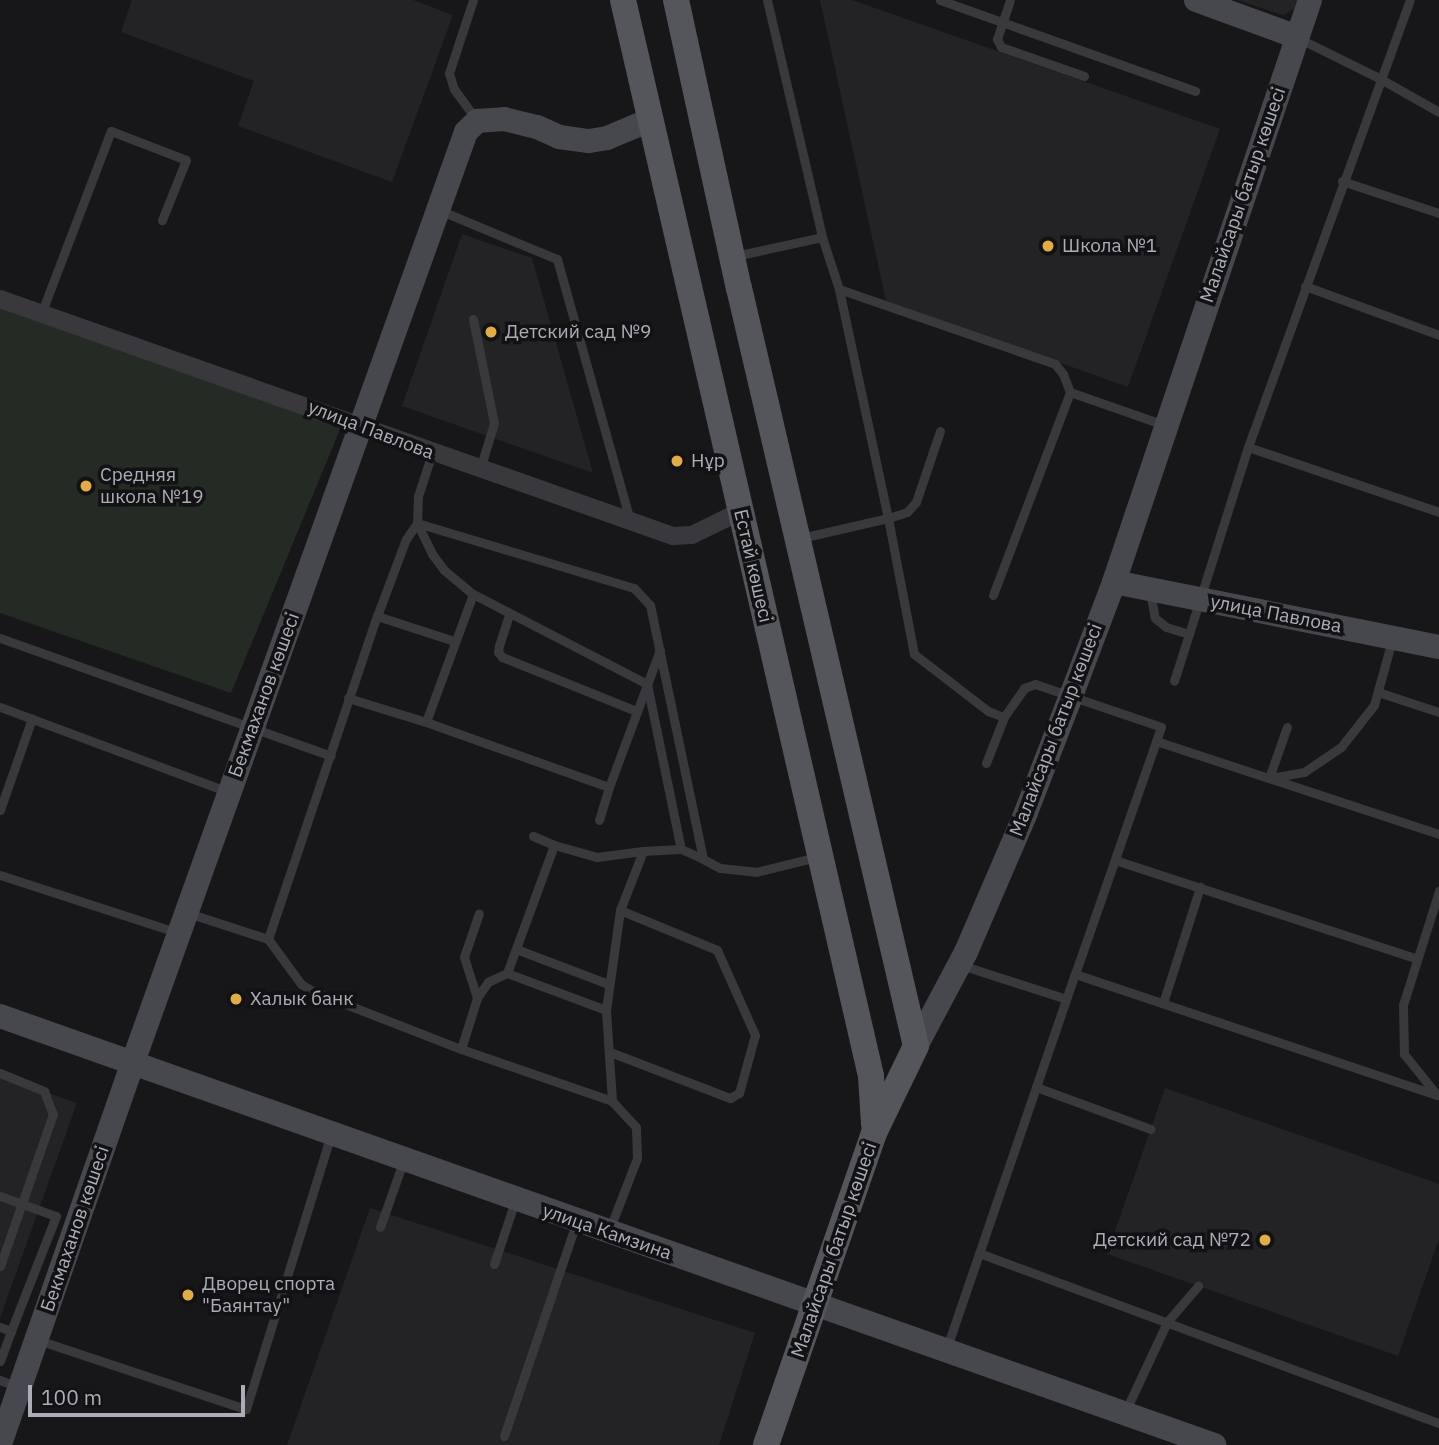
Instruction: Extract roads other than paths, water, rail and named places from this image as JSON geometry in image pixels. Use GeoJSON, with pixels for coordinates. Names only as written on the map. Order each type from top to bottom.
{"type":"FeatureCollection","features":[{"type":"Feature","properties":{"kind":"main road","name":"Естай көшесі"},"geometry":{"type":"LineString","coordinates":[[623,0],[871,1076],[875,1106],[874,1133]]}},
{"type":"Feature","properties":{"kind":"main road"},"geometry":{"type":"LineString","coordinates":[[676,0],[732,256],[916,1046]]}},
{"type":"Feature","properties":{"kind":"main road","name":"Малайсары батыр көшесі"},"geometry":{"type":"LineString","coordinates":[[766,1445],[874,1133],[916,1046]]}},
{"type":"Feature","properties":{"kind":"street"},"geometry":{"type":"LineString","coordinates":[[1196,0],[1297,37]]}},
{"type":"Feature","properties":{"kind":"street","name":"Малайсары батыр көшесі"},"geometry":{"type":"LineString","coordinates":[[916,1046],[960,965],[1025,815],[1114,582],[1164,425],[1310,0]]}},
{"type":"Feature","properties":{"kind":"street"},"geometry":{"type":"LineString","coordinates":[[477,121],[487,118],[519,121],[559,137],[589,141],[607,138],[650,120]]}},
{"type":"Feature","properties":{"kind":"street","name":"Бекмаханов көшесі"},"geometry":{"type":"LineString","coordinates":[[0,1444],[10,1384],[36,1340],[66,1220],[133,1062],[437,209],[466,132],[477,121]]}},
{"type":"Feature","properties":{"kind":"street","name":"улица Павлова"},"geometry":{"type":"LineString","coordinates":[[0,299],[360,424],[432,453],[681,537],[701,532],[741,511]]}},
{"type":"Feature","properties":{"kind":"street","name":"улица Павлова"},"geometry":{"type":"LineString","coordinates":[[1114,582],[1439,647]]}},
{"type":"Feature","properties":{"kind":"street","name":"улица Камзина"},"geometry":{"type":"LineString","coordinates":[[0,1016],[1214,1445]]}},
{"type":"Feature","properties":{"kind":"lane"},"geometry":{"type":"LineString","coordinates":[[473,0],[449,73],[454,89],[477,121]]}},
{"type":"Feature","properties":{"kind":"lane"},"geometry":{"type":"LineString","coordinates":[[767,0],[822,237],[839,289],[914,654],[988,711],[1004,717]]}},
{"type":"Feature","properties":{"kind":"lane"},"geometry":{"type":"LineString","coordinates":[[940,0],[1195,91]]}},
{"type":"Feature","properties":{"kind":"lane"},"geometry":{"type":"LineString","coordinates":[[1010,0],[997,39],[1001,47],[1084,76]]}},
{"type":"Feature","properties":{"kind":"lane"},"geometry":{"type":"LineString","coordinates":[[1174,681],[1248,447],[1379,78],[1410,0]]}},
{"type":"Feature","properties":{"kind":"lane"},"geometry":{"type":"LineString","coordinates":[[1297,37],[1439,112]]}},
{"type":"Feature","properties":{"kind":"lane"},"geometry":{"type":"LineString","coordinates":[[41,314],[111,131],[186,159],[162,220]]}},
{"type":"Feature","properties":{"kind":"lane"},"geometry":{"type":"LineString","coordinates":[[1342,181],[1439,213]]}},
{"type":"Feature","properties":{"kind":"lane"},"geometry":{"type":"LineString","coordinates":[[437,209],[557,259],[631,521]]}},
{"type":"Feature","properties":{"kind":"lane"},"geometry":{"type":"LineString","coordinates":[[732,256],[822,237]]}},
{"type":"Feature","properties":{"kind":"lane"},"geometry":{"type":"LineString","coordinates":[[1305,286],[1439,335]]}},
{"type":"Feature","properties":{"kind":"lane"},"geometry":{"type":"LineString","coordinates":[[839,289],[1055,364],[1063,373],[1070,392],[993,595]]}},
{"type":"Feature","properties":{"kind":"lane"},"geometry":{"type":"LineString","coordinates":[[473,319],[494,423],[480,469]]}},
{"type":"Feature","properties":{"kind":"lane"},"geometry":{"type":"LineString","coordinates":[[1070,392],[1164,425]]}},
{"type":"Feature","properties":{"kind":"lane"},"geometry":{"type":"LineString","coordinates":[[797,539],[907,512],[916,502],[940,431]]}},
{"type":"Feature","properties":{"kind":"lane"},"geometry":{"type":"LineString","coordinates":[[1248,447],[1439,512]]}},
{"type":"Feature","properties":{"kind":"lane"},"geometry":{"type":"LineString","coordinates":[[432,453],[418,496],[417,523],[432,554],[444,570],[473,594],[509,615],[647,684]]}},
{"type":"Feature","properties":{"kind":"lane"},"geometry":{"type":"LineString","coordinates":[[268,939],[377,616],[406,539],[417,523]]}},
{"type":"Feature","properties":{"kind":"lane"},"geometry":{"type":"LineString","coordinates":[[417,523],[634,588],[650,605],[703,859]]}},
{"type":"Feature","properties":{"kind":"lane"},"geometry":{"type":"LineString","coordinates":[[1150,591],[1155,618],[1166,628],[1189,634]]}},
{"type":"Feature","properties":{"kind":"lane"},"geometry":{"type":"LineString","coordinates":[[426,722],[473,594]]}},
{"type":"Feature","properties":{"kind":"lane"},"geometry":{"type":"LineString","coordinates":[[509,615],[499,645],[498,652],[502,657],[636,711]]}},
{"type":"Feature","properties":{"kind":"lane"},"geometry":{"type":"LineString","coordinates":[[377,616],[454,641]]}},
{"type":"Feature","properties":{"kind":"lane"},"geometry":{"type":"LineString","coordinates":[[1269,778],[1304,772],[1341,747],[1374,705],[1393,637]]}},
{"type":"Feature","properties":{"kind":"lane"},"geometry":{"type":"LineString","coordinates":[[0,638],[331,756]]}},
{"type":"Feature","properties":{"kind":"lane"},"geometry":{"type":"LineString","coordinates":[[599,820],[660,650]]}},
{"type":"Feature","properties":{"kind":"lane"},"geometry":{"type":"LineString","coordinates":[[647,684],[681,849]]}},
{"type":"Feature","properties":{"kind":"lane"},"geometry":{"type":"LineString","coordinates":[[945,1351],[1160,727],[1046,686],[1028,684],[1004,717],[986,763]]}},
{"type":"Feature","properties":{"kind":"lane"},"geometry":{"type":"LineString","coordinates":[[1378,692],[1439,712]]}},
{"type":"Feature","properties":{"kind":"lane"},"geometry":{"type":"LineString","coordinates":[[348,698],[426,722],[609,787]]}},
{"type":"Feature","properties":{"kind":"lane"},"geometry":{"type":"LineString","coordinates":[[0,707],[229,792]]}},
{"type":"Feature","properties":{"kind":"lane"},"geometry":{"type":"LineString","coordinates":[[0,810],[32,718]]}},
{"type":"Feature","properties":{"kind":"lane"},"geometry":{"type":"LineString","coordinates":[[1269,778],[1287,727]]}},
{"type":"Feature","properties":{"kind":"lane"},"geometry":{"type":"LineString","coordinates":[[1156,741],[1439,834]]}},
{"type":"Feature","properties":{"kind":"lane"},"geometry":{"type":"LineString","coordinates":[[533,836],[597,858],[681,849],[720,868],[756,872],[819,857]]}},
{"type":"Feature","properties":{"kind":"lane"},"geometry":{"type":"LineString","coordinates":[[508,973],[554,845]]}},
{"type":"Feature","properties":{"kind":"lane"},"geometry":{"type":"LineString","coordinates":[[612,1101],[606,1010],[608,984],[620,910],[643,851]]}},
{"type":"Feature","properties":{"kind":"lane"},"geometry":{"type":"LineString","coordinates":[[1115,860],[1417,959]]}},
{"type":"Feature","properties":{"kind":"lane"},"geometry":{"type":"LineString","coordinates":[[0,875],[182,922],[268,939],[301,984],[312,991],[461,1049],[612,1101],[636,1127],[638,1158],[608,1232]]}},
{"type":"Feature","properties":{"kind":"lane"},"geometry":{"type":"LineString","coordinates":[[1163,1003],[1200,887]]}},
{"type":"Feature","properties":{"kind":"lane"},"geometry":{"type":"LineString","coordinates":[[1075,974],[1437,1095],[1404,1054],[1403,1006],[1439,891]]}},
{"type":"Feature","properties":{"kind":"lane"},"geometry":{"type":"LineString","coordinates":[[610,1052],[730,1098],[739,1093],[755,1035],[718,950],[620,910]]}},
{"type":"Feature","properties":{"kind":"lane"},"geometry":{"type":"LineString","coordinates":[[477,998],[464,957],[479,914]]}},
{"type":"Feature","properties":{"kind":"lane"},"geometry":{"type":"LineString","coordinates":[[516,949],[608,984]]}},
{"type":"Feature","properties":{"kind":"lane"},"geometry":{"type":"LineString","coordinates":[[960,965],[1066,999]]}},
{"type":"Feature","properties":{"kind":"lane"},"geometry":{"type":"LineString","coordinates":[[461,1049],[477,998],[488,982],[508,973],[606,1010]]}},
{"type":"Feature","properties":{"kind":"lane"},"geometry":{"type":"LineString","coordinates":[[0,1073],[37,1086],[51,1102],[52,1114],[24,1204],[0,1266]]}},
{"type":"Feature","properties":{"kind":"lane"},"geometry":{"type":"LineString","coordinates":[[1036,1087],[1151,1129]]}},
{"type":"Feature","properties":{"kind":"lane"},"geometry":{"type":"LineString","coordinates":[[36,1340],[246,1409],[331,1134]]}},
{"type":"Feature","properties":{"kind":"lane"},"geometry":{"type":"LineString","coordinates":[[380,1227],[403,1160]]}},
{"type":"Feature","properties":{"kind":"lane"},"geometry":{"type":"LineString","coordinates":[[0,1196],[66,1220],[11,1331],[0,1361]]}},
{"type":"Feature","properties":{"kind":"lane"},"geometry":{"type":"LineString","coordinates":[[494,1264],[516,1200]]}},
{"type":"Feature","properties":{"kind":"lane"},"geometry":{"type":"LineString","coordinates":[[504,1436],[577,1221]]}},
{"type":"Feature","properties":{"kind":"lane"},"geometry":{"type":"LineString","coordinates":[[979,1253],[1439,1423]]}},
{"type":"Feature","properties":{"kind":"lane"},"geometry":{"type":"LineString","coordinates":[[1124,1414],[1167,1322],[1198,1286]]}},
{"type":"Feature","properties":{"kind":"lane"},"geometry":{"type":"LineString","coordinates":[[0,1327],[11,1331]]}},
{"type":"Feature","properties":{"kind":"place","name":"Школа №1"},"geometry":{"type":"Point","coordinates":[1048,246]}},
{"type":"Feature","properties":{"kind":"place","name":"Детский сад №9"},"geometry":{"type":"Point","coordinates":[491,332]}},
{"type":"Feature","properties":{"kind":"place","name":"Нұр"},"geometry":{"type":"Point","coordinates":[677,461]}},
{"type":"Feature","properties":{"kind":"place","name":"Средняя школа №19"},"geometry":{"type":"Point","coordinates":[86,486]}},
{"type":"Feature","properties":{"kind":"place","name":"Халык банк"},"geometry":{"type":"Point","coordinates":[236,999]}},
{"type":"Feature","properties":{"kind":"place","name":"Детский сад №72"},"geometry":{"type":"Point","coordinates":[1265,1240]}},
{"type":"Feature","properties":{"kind":"place","name":"Дворец спорта \"Баянтау\""},"geometry":{"type":"Point","coordinates":[188,1295]}}]}
